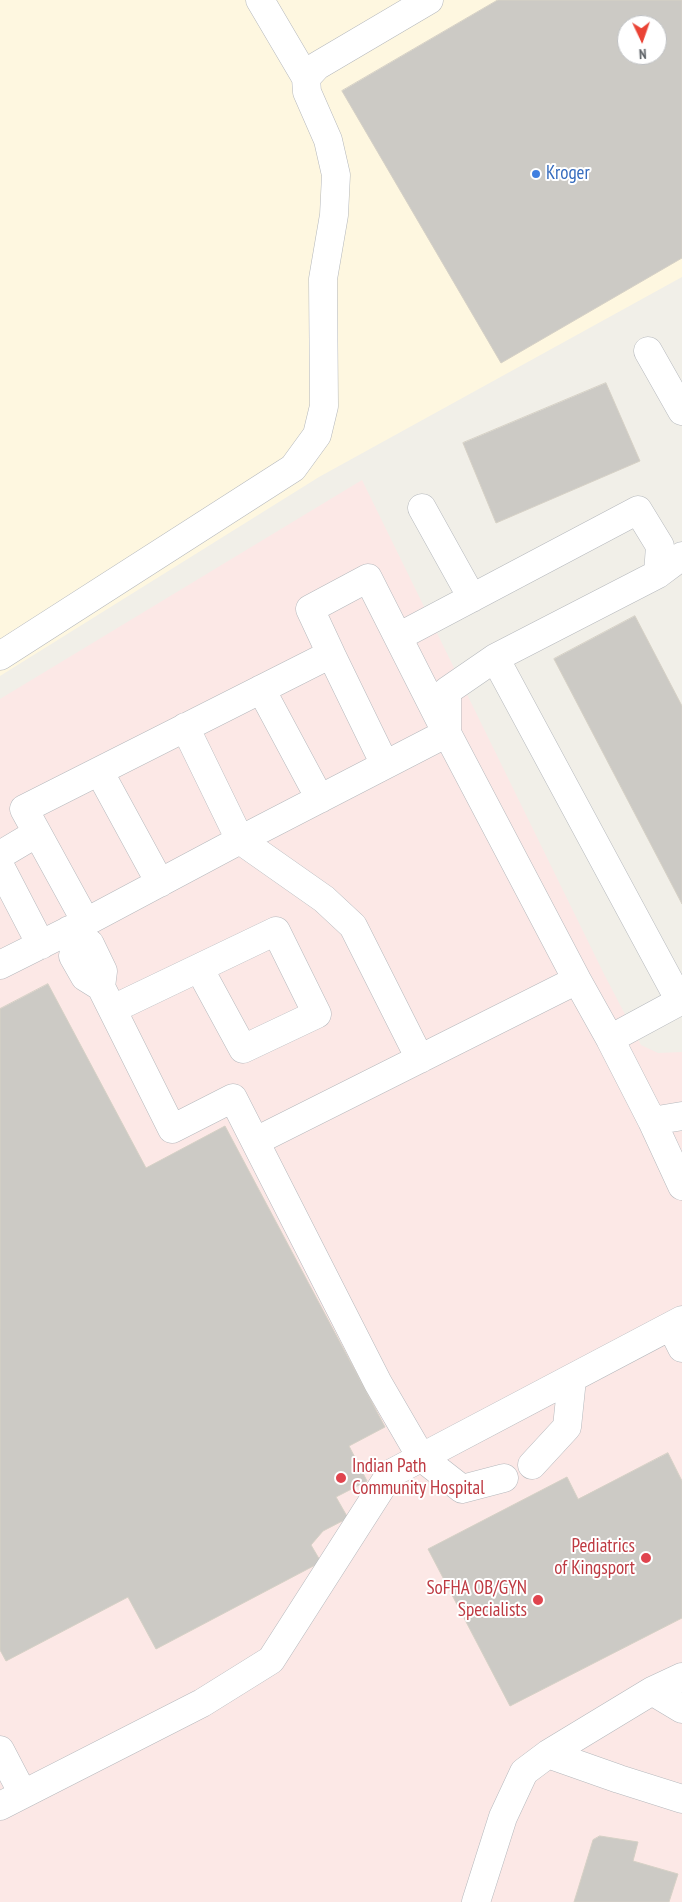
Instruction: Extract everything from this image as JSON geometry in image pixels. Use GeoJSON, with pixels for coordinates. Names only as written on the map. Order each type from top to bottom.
{"type":"FeatureCollection","features":[{"type":"Feature","properties":{"kind":"street"},"geometry":{"type":"LineString","coordinates":[[0,656],[293,468],[316,435],[324,406],[323,279],[334,214],[336,175],[328,140],[307,92],[306,78],[260,0]]}},
{"type":"Feature","properties":{"kind":"street"},"geometry":{"type":"LineString","coordinates":[[306,78],[317,66],[429,0]]}},
{"type":"Feature","properties":{"kind":"street"},"geometry":{"type":"LineString","coordinates":[[648,351],[682,412]]}},
{"type":"Feature","properties":{"kind":"street"},"geometry":{"type":"LineString","coordinates":[[422,508],[472,598]]}},
{"type":"Feature","properties":{"kind":"street"},"geometry":{"type":"LineString","coordinates":[[398,637],[638,510],[660,546],[658,574]]}},
{"type":"Feature","properties":{"kind":"street"},"geometry":{"type":"LineString","coordinates":[[447,733],[448,691],[495,658],[658,574],[682,556]]}},
{"type":"Feature","properties":{"kind":"street"},"geometry":{"type":"LineString","coordinates":[[385,765],[310,609],[368,578],[447,733],[610,1039],[652,1121],[682,1186]]}},
{"type":"Feature","properties":{"kind":"street"},"geometry":{"type":"LineString","coordinates":[[331,654],[24,809],[37,833],[77,932],[73,956],[85,977],[107,998],[172,1129],[233,1098],[378,1383],[421,1457],[462,1489],[504,1478]]}},
{"type":"Feature","properties":{"kind":"street"},"geometry":{"type":"LineString","coordinates":[[495,658],[681,1000],[610,1039]]}},
{"type":"Feature","properties":{"kind":"street"},"geometry":{"type":"LineString","coordinates":[[261,689],[320,799]]}},
{"type":"Feature","properties":{"kind":"street"},"geometry":{"type":"LineString","coordinates":[[185,728],[240,840],[324,899],[353,926],[420,1059]]}},
{"type":"Feature","properties":{"kind":"street"},"geometry":{"type":"LineString","coordinates":[[0,965],[41,945],[77,932],[160,883],[447,733]]}},
{"type":"Feature","properties":{"kind":"street"},"geometry":{"type":"LineString","coordinates":[[99,771],[160,883]]}},
{"type":"Feature","properties":{"kind":"street"},"geometry":{"type":"LineString","coordinates":[[0,855],[37,833]]}},
{"type":"Feature","properties":{"kind":"street"},"geometry":{"type":"LineString","coordinates":[[0,866],[41,945]]}},
{"type":"Feature","properties":{"kind":"street"},"geometry":{"type":"LineString","coordinates":[[107,998],[199,968],[276,931],[318,1014],[243,1050],[199,968]]}},
{"type":"Feature","properties":{"kind":"street"},"geometry":{"type":"LineString","coordinates":[[256,1142],[577,980]]}},
{"type":"Feature","properties":{"kind":"street"},"geometry":{"type":"LineString","coordinates":[[652,1121],[682,1116]]}},
{"type":"Feature","properties":{"kind":"street"},"geometry":{"type":"LineString","coordinates":[[0,1750],[11,1800],[202,1703],[270,1660],[390,1474],[572,1378],[678,1331]]}},
{"type":"Feature","properties":{"kind":"street"},"geometry":{"type":"LineString","coordinates":[[532,1465],[567,1427],[572,1378]]}},
{"type":"Feature","properties":{"kind":"street"},"geometry":{"type":"LineString","coordinates":[[476,1902],[503,1817],[524,1772],[548,1754],[652,1691],[682,1676]]}},
{"type":"Feature","properties":{"kind":"street"},"geometry":{"type":"LineString","coordinates":[[652,1691],[682,1709]]}},
{"type":"Feature","properties":{"kind":"street"},"geometry":{"type":"LineString","coordinates":[[548,1754],[619,1780],[682,1798]]}},
{"type":"Feature","properties":{"kind":"shaded area"},"geometry":{"type":"Polygon","coordinates":[[[0,0],[682,0],[682,277],[319,477],[0,676],[0,0]]]}},
{"type":"Feature","properties":{"kind":"shaded area","name":"Indian Path Community Hospital"},"geometry":{"type":"Polygon","coordinates":[[[362,480],[604,974],[641,1045],[658,1053],[682,1052],[682,1902],[0,1902],[0,699],[362,480]]]}},
{"type":"Feature","properties":{"kind":"building","name":"Kroger"},"geometry":{"type":"Polygon","coordinates":[[[498,0],[682,0],[682,258],[501,363],[342,91],[498,0]]]}},
{"type":"Feature","properties":{"kind":"building"},"geometry":{"type":"Polygon","coordinates":[[[606,383],[640,461],[496,523],[463,443],[606,383]]]}},
{"type":"Feature","properties":{"kind":"building"},"geometry":{"type":"Polygon","coordinates":[[[635,616],[682,706],[682,904],[554,659],[635,616]]]}},
{"type":"Feature","properties":{"kind":"building"},"geometry":{"type":"Polygon","coordinates":[[[48,984],[146,1168],[225,1126],[385,1427],[349,1446],[367,1481],[336,1497],[348,1518],[323,1531],[311,1545],[321,1562],[156,1649],[128,1597],[6,1661],[0,1650],[0,1009],[48,984]]]}},
{"type":"Feature","properties":{"kind":"building"},"geometry":{"type":"Polygon","coordinates":[[[668,1453],[682,1481],[682,1618],[510,1706],[428,1549],[567,1477],[578,1499],[668,1453]]]}},
{"type":"Feature","properties":{"kind":"building"},"geometry":{"type":"Polygon","coordinates":[[[600,1836],[638,1842],[633,1861],[678,1874],[669,1902],[574,1902],[593,1840],[600,1836]]]}},
{"type":"Feature","properties":{"kind":"place","name":"Kroger"},"geometry":{"type":"Point","coordinates":[536,174]}},
{"type":"Feature","properties":{"kind":"place","name":"Indian Path Community Hospital"},"geometry":{"type":"Point","coordinates":[341,1478]}},
{"type":"Feature","properties":{"kind":"place","name":"Pediatrics of Kingsport"},"geometry":{"type":"Point","coordinates":[646,1558]}},
{"type":"Feature","properties":{"kind":"place","name":"SoFHA OB/GYN Specialists"},"geometry":{"type":"Point","coordinates":[538,1600]}}]}
